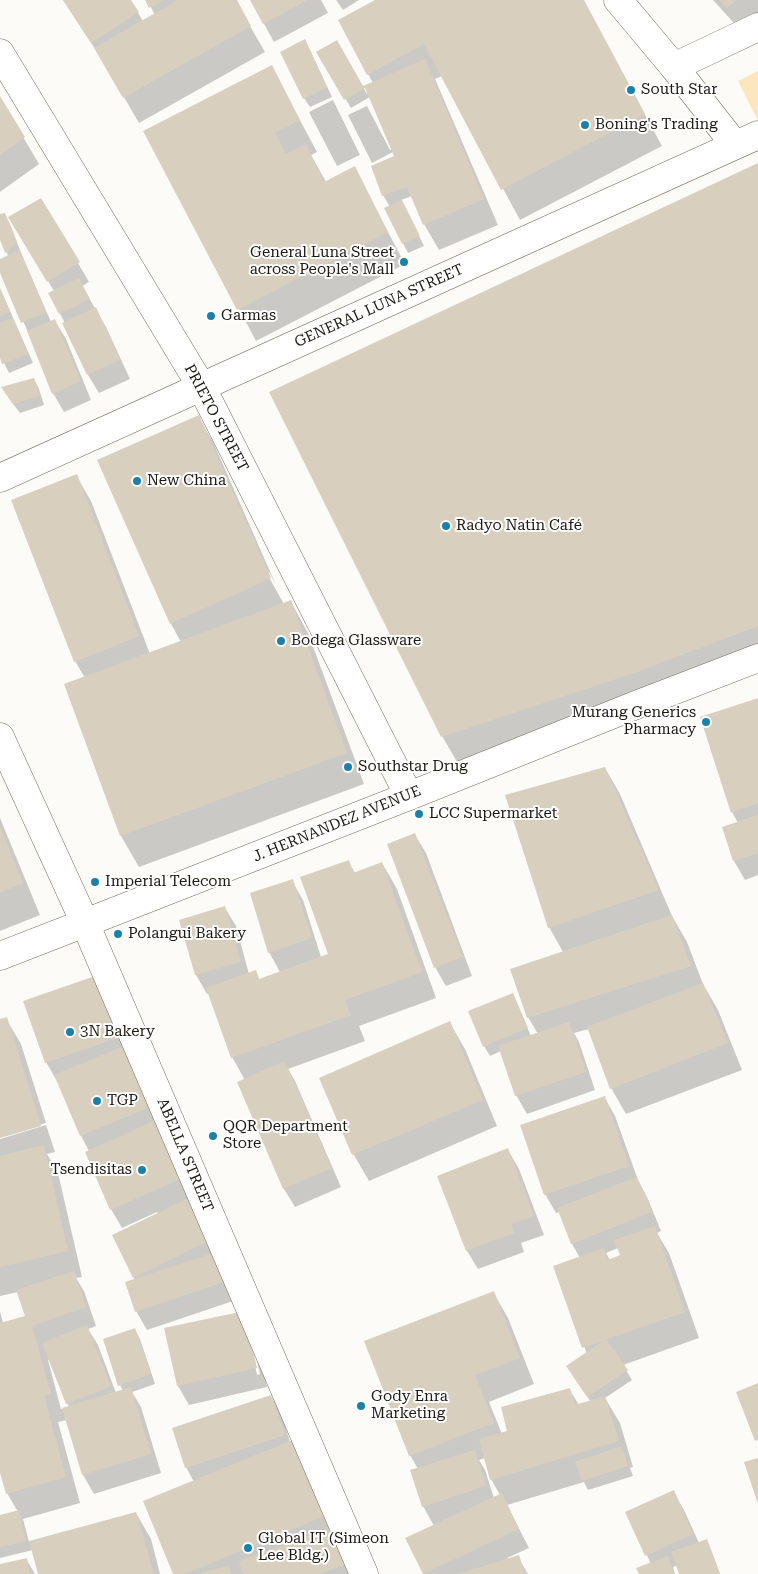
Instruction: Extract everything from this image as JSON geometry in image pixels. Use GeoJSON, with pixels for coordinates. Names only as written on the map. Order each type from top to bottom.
{"type":"FeatureCollection","features":[{"type":"Feature","properties":{"kind":"main road"},"geometry":{"type":"LineString","coordinates":[[618,0],[674,67],[747,140]]}},
{"type":"Feature","properties":{"kind":"main road"},"geometry":{"type":"LineString","coordinates":[[674,67],[758,26]]}},
{"type":"Feature","properties":{"kind":"main road","name":"PRIETO STREET"},"geometry":{"type":"LineString","coordinates":[[0,53],[201,386],[409,796]]}},
{"type":"Feature","properties":{"kind":"main road","name":"GENERAL LUNA STREET"},"geometry":{"type":"LineString","coordinates":[[0,478],[747,140]]}},
{"type":"Feature","properties":{"kind":"main road","name":"J. HERNANDEZ AVENUE"},"geometry":{"type":"LineString","coordinates":[[0,956],[758,658]]}},
{"type":"Feature","properties":{"kind":"main road","name":"ABELLA STREET"},"geometry":{"type":"LineString","coordinates":[[0,737],[86,923],[364,1574]]}},
{"type":"Feature","properties":{"kind":"shaded area"},"geometry":{"type":"Polygon","coordinates":[[[758,71],[758,121],[738,81],[758,71]]]}},
{"type":"Feature","properties":{"kind":"building"},"geometry":{"type":"Polygon","coordinates":[[[63,0],[131,0],[139,12],[91,43],[63,0]]]}},
{"type":"Feature","properties":{"kind":"building"},"geometry":{"type":"Polygon","coordinates":[[[145,0],[165,0],[149,8],[145,0]]]}},
{"type":"Feature","properties":{"kind":"building"},"geometry":{"type":"Polygon","coordinates":[[[178,0],[237,0],[251,26],[123,98],[94,48],[178,0]]]}},
{"type":"Feature","properties":{"kind":"building"},"geometry":{"type":"Polygon","coordinates":[[[250,0],[307,0],[263,24],[250,0]]]}},
{"type":"Feature","properties":{"kind":"building"},"geometry":{"type":"Polygon","coordinates":[[[375,0],[584,0],[645,114],[501,190],[424,44],[367,75],[338,20],[375,0]]]}},
{"type":"Feature","properties":{"kind":"building"},"geometry":{"type":"Polygon","coordinates":[[[720,0],[736,0],[727,8],[720,0]]]}},
{"type":"Feature","properties":{"kind":"building"},"geometry":{"type":"Polygon","coordinates":[[[305,39],[327,87],[303,99],[280,52],[305,39]]]}},
{"type":"Feature","properties":{"kind":"building"},"geometry":{"type":"Polygon","coordinates":[[[337,40],[363,86],[425,59],[484,199],[423,225],[407,187],[382,196],[371,166],[394,156],[365,88],[344,100],[316,52],[337,40]]]}},
{"type":"Feature","properties":{"kind":"building"},"geometry":{"type":"Polygon","coordinates":[[[272,65],[300,120],[275,133],[286,154],[306,144],[324,182],[355,166],[388,232],[237,310],[143,131],[272,65]]]}},
{"type":"Feature","properties":{"kind":"building"},"geometry":{"type":"Polygon","coordinates":[[[0,96],[25,137],[0,155],[0,96]]]}},
{"type":"Feature","properties":{"kind":"building"},"geometry":{"type":"Polygon","coordinates":[[[758,163],[758,626],[637,672],[441,737],[269,392],[758,163]]]}},
{"type":"Feature","properties":{"kind":"building"},"geometry":{"type":"Polygon","coordinates":[[[41,198],[80,262],[47,282],[8,217],[41,198]]]}},
{"type":"Feature","properties":{"kind":"building"},"geometry":{"type":"Polygon","coordinates":[[[402,200],[420,236],[402,244],[384,208],[402,200]]]}},
{"type":"Feature","properties":{"kind":"building"},"geometry":{"type":"Polygon","coordinates":[[[5,213],[17,242],[5,253],[0,240],[0,214],[5,213]]]}},
{"type":"Feature","properties":{"kind":"building"},"geometry":{"type":"Polygon","coordinates":[[[20,250],[46,312],[21,323],[0,273],[0,259],[20,250]]]}},
{"type":"Feature","properties":{"kind":"building"},"geometry":{"type":"Polygon","coordinates":[[[79,278],[90,299],[59,314],[48,293],[79,278]]]}},
{"type":"Feature","properties":{"kind":"building"},"geometry":{"type":"Polygon","coordinates":[[[0,289],[10,312],[0,316],[0,289]]]}},
{"type":"Feature","properties":{"kind":"building"},"geometry":{"type":"Polygon","coordinates":[[[96,307],[120,360],[87,375],[62,323],[96,307]]]}},
{"type":"Feature","properties":{"kind":"building"},"geometry":{"type":"Polygon","coordinates":[[[13,318],[28,354],[2,364],[0,358],[0,323],[13,318]]]}},
{"type":"Feature","properties":{"kind":"building"},"geometry":{"type":"Polygon","coordinates":[[[55,319],[81,381],[52,394],[27,331],[55,319]]]}},
{"type":"Feature","properties":{"kind":"building"},"geometry":{"type":"Polygon","coordinates":[[[34,378],[40,396],[13,404],[1,387],[34,378]]]}},
{"type":"Feature","properties":{"kind":"building"},"geometry":{"type":"Polygon","coordinates":[[[199,415],[271,578],[170,624],[97,460],[199,415]]]}},
{"type":"Feature","properties":{"kind":"building"},"geometry":{"type":"Polygon","coordinates":[[[77,474],[139,636],[74,662],[11,500],[77,474]]]}},
{"type":"Feature","properties":{"kind":"building"},"geometry":{"type":"Polygon","coordinates":[[[291,600],[347,753],[120,836],[64,684],[291,600]]]}},
{"type":"Feature","properties":{"kind":"building"},"geometry":{"type":"Polygon","coordinates":[[[758,698],[758,803],[731,813],[700,717],[758,698]]]}},
{"type":"Feature","properties":{"kind":"building"},"geometry":{"type":"Polygon","coordinates":[[[605,767],[659,890],[548,928],[505,795],[605,767]]]}},
{"type":"Feature","properties":{"kind":"building"},"geometry":{"type":"Polygon","coordinates":[[[758,815],[758,853],[733,861],[722,827],[758,815]]]}},
{"type":"Feature","properties":{"kind":"building"},"geometry":{"type":"Polygon","coordinates":[[[0,827],[23,883],[0,893],[0,827]]]}},
{"type":"Feature","properties":{"kind":"building"},"geometry":{"type":"Polygon","coordinates":[[[415,833],[463,957],[434,968],[387,844],[415,833]]]}},
{"type":"Feature","properties":{"kind":"building"},"geometry":{"type":"Polygon","coordinates":[[[349,860],[353,873],[382,862],[422,972],[345,1000],[351,1015],[231,1058],[206,988],[256,970],[259,979],[328,954],[300,877],[349,860]]]}},
{"type":"Feature","properties":{"kind":"building"},"geometry":{"type":"Polygon","coordinates":[[[293,879],[312,938],[268,953],[250,893],[293,879]]]}},
{"type":"Feature","properties":{"kind":"building"},"geometry":{"type":"Polygon","coordinates":[[[225,906],[241,962],[195,975],[179,920],[225,906]]]}},
{"type":"Feature","properties":{"kind":"building"},"geometry":{"type":"Polygon","coordinates":[[[672,915],[691,966],[527,1018],[510,969],[672,915]]]}},
{"type":"Feature","properties":{"kind":"building"},"geometry":{"type":"Polygon","coordinates":[[[95,976],[117,1038],[45,1063],[23,1001],[95,976]]]}},
{"type":"Feature","properties":{"kind":"building"},"geometry":{"type":"Polygon","coordinates":[[[703,983],[728,1043],[610,1089],[587,1027],[703,983]]]}},
{"type":"Feature","properties":{"kind":"building"},"geometry":{"type":"Polygon","coordinates":[[[513,993],[528,1028],[483,1047],[468,1011],[513,993]]]}},
{"type":"Feature","properties":{"kind":"building"},"geometry":{"type":"Polygon","coordinates":[[[7,1017],[41,1126],[0,1138],[0,1019],[7,1017]]]}},
{"type":"Feature","properties":{"kind":"building"},"geometry":{"type":"Polygon","coordinates":[[[450,1021],[483,1100],[352,1155],[319,1078],[450,1021]]]}},
{"type":"Feature","properties":{"kind":"building"},"geometry":{"type":"Polygon","coordinates":[[[569,1022],[586,1072],[515,1096],[498,1046],[569,1022]]]}},
{"type":"Feature","properties":{"kind":"building"},"geometry":{"type":"Polygon","coordinates":[[[127,1045],[153,1106],[80,1136],[54,1075],[127,1045]]]}},
{"type":"Feature","properties":{"kind":"building"},"geometry":{"type":"Polygon","coordinates":[[[285,1061],[332,1168],[283,1189],[237,1082],[285,1061]]]}},
{"type":"Feature","properties":{"kind":"building"},"geometry":{"type":"Polygon","coordinates":[[[605,1096],[629,1166],[544,1195],[520,1125],[605,1096]]]}},
{"type":"Feature","properties":{"kind":"building"},"geometry":{"type":"Polygon","coordinates":[[[156,1120],[182,1178],[110,1210],[85,1152],[156,1120]]]}},
{"type":"Feature","properties":{"kind":"building"},"geometry":{"type":"Polygon","coordinates":[[[44,1145],[68,1251],[0,1267],[0,1156],[44,1145]]]}},
{"type":"Feature","properties":{"kind":"building"},"geometry":{"type":"Polygon","coordinates":[[[508,1148],[534,1216],[511,1224],[514,1233],[466,1251],[437,1176],[508,1148]]]}},
{"type":"Feature","properties":{"kind":"building"},"geometry":{"type":"Polygon","coordinates":[[[637,1177],[652,1212],[571,1244],[557,1208],[637,1177]]]}},
{"type":"Feature","properties":{"kind":"building"},"geometry":{"type":"Polygon","coordinates":[[[193,1196],[214,1238],[133,1278],[112,1235],[193,1196]]]}},
{"type":"Feature","properties":{"kind":"building"},"geometry":{"type":"Polygon","coordinates":[[[655,1226],[685,1312],[582,1348],[553,1266],[604,1248],[608,1260],[620,1255],[614,1240],[655,1226]]]}},
{"type":"Feature","properties":{"kind":"building"},"geometry":{"type":"Polygon","coordinates":[[[217,1252],[227,1281],[135,1312],[125,1282],[217,1252]]]}},
{"type":"Feature","properties":{"kind":"building"},"geometry":{"type":"Polygon","coordinates":[[[74,1271],[86,1307],[32,1326],[51,1394],[44,1396],[66,1477],[6,1494],[0,1473],[0,1323],[25,1316],[16,1290],[74,1271]]]}},
{"type":"Feature","properties":{"kind":"building"},"geometry":{"type":"Polygon","coordinates":[[[494,1291],[520,1358],[475,1375],[494,1423],[409,1456],[364,1341],[494,1291]]]}},
{"type":"Feature","properties":{"kind":"building"},"geometry":{"type":"Polygon","coordinates":[[[244,1311],[257,1368],[177,1386],[164,1328],[244,1311]]]}},
{"type":"Feature","properties":{"kind":"building"},"geometry":{"type":"Polygon","coordinates":[[[87,1325],[111,1386],[66,1404],[42,1343],[87,1325]]]}},
{"type":"Feature","properties":{"kind":"building"},"geometry":{"type":"Polygon","coordinates":[[[135,1328],[151,1374],[118,1386],[103,1339],[135,1328]]]}},
{"type":"Feature","properties":{"kind":"building"},"geometry":{"type":"Polygon","coordinates":[[[606,1339],[628,1370],[587,1397],[566,1366],[606,1339]]]}},
{"type":"Feature","properties":{"kind":"building"},"geometry":{"type":"Polygon","coordinates":[[[758,1383],[758,1440],[755,1441],[736,1392],[758,1383]]]}},
{"type":"Feature","properties":{"kind":"building"},"geometry":{"type":"Polygon","coordinates":[[[131,1387],[151,1454],[82,1475],[62,1408],[131,1387]]]}},
{"type":"Feature","properties":{"kind":"building"},"geometry":{"type":"Polygon","coordinates":[[[570,1388],[575,1405],[605,1396],[619,1441],[490,1480],[479,1439],[507,1431],[501,1407],[570,1388]]]}},
{"type":"Feature","properties":{"kind":"building"},"geometry":{"type":"Polygon","coordinates":[[[271,1395],[285,1435],[185,1468],[172,1428],[271,1395]]]}},
{"type":"Feature","properties":{"kind":"building"},"geometry":{"type":"Polygon","coordinates":[[[295,1439],[327,1515],[185,1574],[173,1574],[143,1501],[295,1439]]]}},
{"type":"Feature","properties":{"kind":"building"},"geometry":{"type":"Polygon","coordinates":[[[622,1446],[628,1466],[582,1481],[575,1462],[622,1446]]]}},
{"type":"Feature","properties":{"kind":"building"},"geometry":{"type":"Polygon","coordinates":[[[475,1450],[486,1486],[422,1507],[410,1470],[475,1450]]]}},
{"type":"Feature","properties":{"kind":"building"},"geometry":{"type":"Polygon","coordinates":[[[758,1458],[758,1504],[744,1462],[758,1458]]]}},
{"type":"Feature","properties":{"kind":"building"},"geometry":{"type":"Polygon","coordinates":[[[674,1490],[693,1534],[645,1556],[625,1512],[674,1490]]]}},
{"type":"Feature","properties":{"kind":"building"},"geometry":{"type":"Polygon","coordinates":[[[502,1493],[519,1529],[423,1574],[405,1538],[502,1493]]]}},
{"type":"Feature","properties":{"kind":"building"},"geometry":{"type":"Polygon","coordinates":[[[19,1510],[26,1541],[0,1547],[0,1515],[19,1510]]]}},
{"type":"Feature","properties":{"kind":"building"},"geometry":{"type":"Polygon","coordinates":[[[136,1512],[154,1574],[38,1574],[29,1541],[136,1512]]]}},
{"type":"Feature","properties":{"kind":"building"},"geometry":{"type":"Polygon","coordinates":[[[336,1526],[350,1563],[319,1574],[243,1574],[239,1561],[336,1526]]]}},
{"type":"Feature","properties":{"kind":"building"},"geometry":{"type":"Polygon","coordinates":[[[707,1539],[720,1574],[679,1574],[671,1552],[707,1539]]]}},
{"type":"Feature","properties":{"kind":"building"},"geometry":{"type":"Polygon","coordinates":[[[519,1555],[525,1574],[458,1574],[519,1555]]]}},
{"type":"Feature","properties":{"kind":"building"},"geometry":{"type":"Polygon","coordinates":[[[668,1556],[674,1574],[639,1574],[636,1568],[668,1556]]]}},
{"type":"Feature","properties":{"kind":"building"},"geometry":{"type":"Polygon","coordinates":[[[27,1558],[30,1574],[0,1574],[0,1564],[27,1558]]]}},
{"type":"Feature","properties":{"kind":"building"},"geometry":{"type":"Polygon","coordinates":[[[229,1566],[231,1574],[201,1574],[201,1573],[229,1566]]]}},
{"type":"Feature","properties":{"kind":"place","name":"South Star"},"geometry":{"type":"Point","coordinates":[631,90]}},
{"type":"Feature","properties":{"kind":"place","name":"Boning's Trading"},"geometry":{"type":"Point","coordinates":[585,125]}},
{"type":"Feature","properties":{"kind":"place","name":"General Luna Street across People's Mall"},"geometry":{"type":"Point","coordinates":[404,262]}},
{"type":"Feature","properties":{"kind":"place","name":"Garmas"},"geometry":{"type":"Point","coordinates":[211,316]}},
{"type":"Feature","properties":{"kind":"place","name":"New China"},"geometry":{"type":"Point","coordinates":[137,481]}},
{"type":"Feature","properties":{"kind":"place","name":"Radyo Natin Café"},"geometry":{"type":"Point","coordinates":[446,526]}},
{"type":"Feature","properties":{"kind":"place","name":"Bodega Glassware"},"geometry":{"type":"Point","coordinates":[281,641]}},
{"type":"Feature","properties":{"kind":"place","name":"Murang Generics Pharmacy"},"geometry":{"type":"Point","coordinates":[706,722]}},
{"type":"Feature","properties":{"kind":"place","name":"Southstar Drug"},"geometry":{"type":"Point","coordinates":[348,767]}},
{"type":"Feature","properties":{"kind":"place","name":"LCC Supermarket"},"geometry":{"type":"Point","coordinates":[419,814]}},
{"type":"Feature","properties":{"kind":"place","name":"Imperial Telecom"},"geometry":{"type":"Point","coordinates":[95,882]}},
{"type":"Feature","properties":{"kind":"place","name":"Polangui Bakery"},"geometry":{"type":"Point","coordinates":[118,934]}},
{"type":"Feature","properties":{"kind":"place","name":"3N Bakery"},"geometry":{"type":"Point","coordinates":[70,1032]}},
{"type":"Feature","properties":{"kind":"place","name":"TGP"},"geometry":{"type":"Point","coordinates":[97,1101]}},
{"type":"Feature","properties":{"kind":"place","name":"QQR Department Store"},"geometry":{"type":"Point","coordinates":[213,1136]}},
{"type":"Feature","properties":{"kind":"place","name":"Tsendisitas"},"geometry":{"type":"Point","coordinates":[142,1170]}},
{"type":"Feature","properties":{"kind":"place","name":"Gody Enra Marketing"},"geometry":{"type":"Point","coordinates":[361,1406]}},
{"type":"Feature","properties":{"kind":"place","name":"Global IT (Simeon Lee Bldg.)"},"geometry":{"type":"Point","coordinates":[248,1548]}}]}
